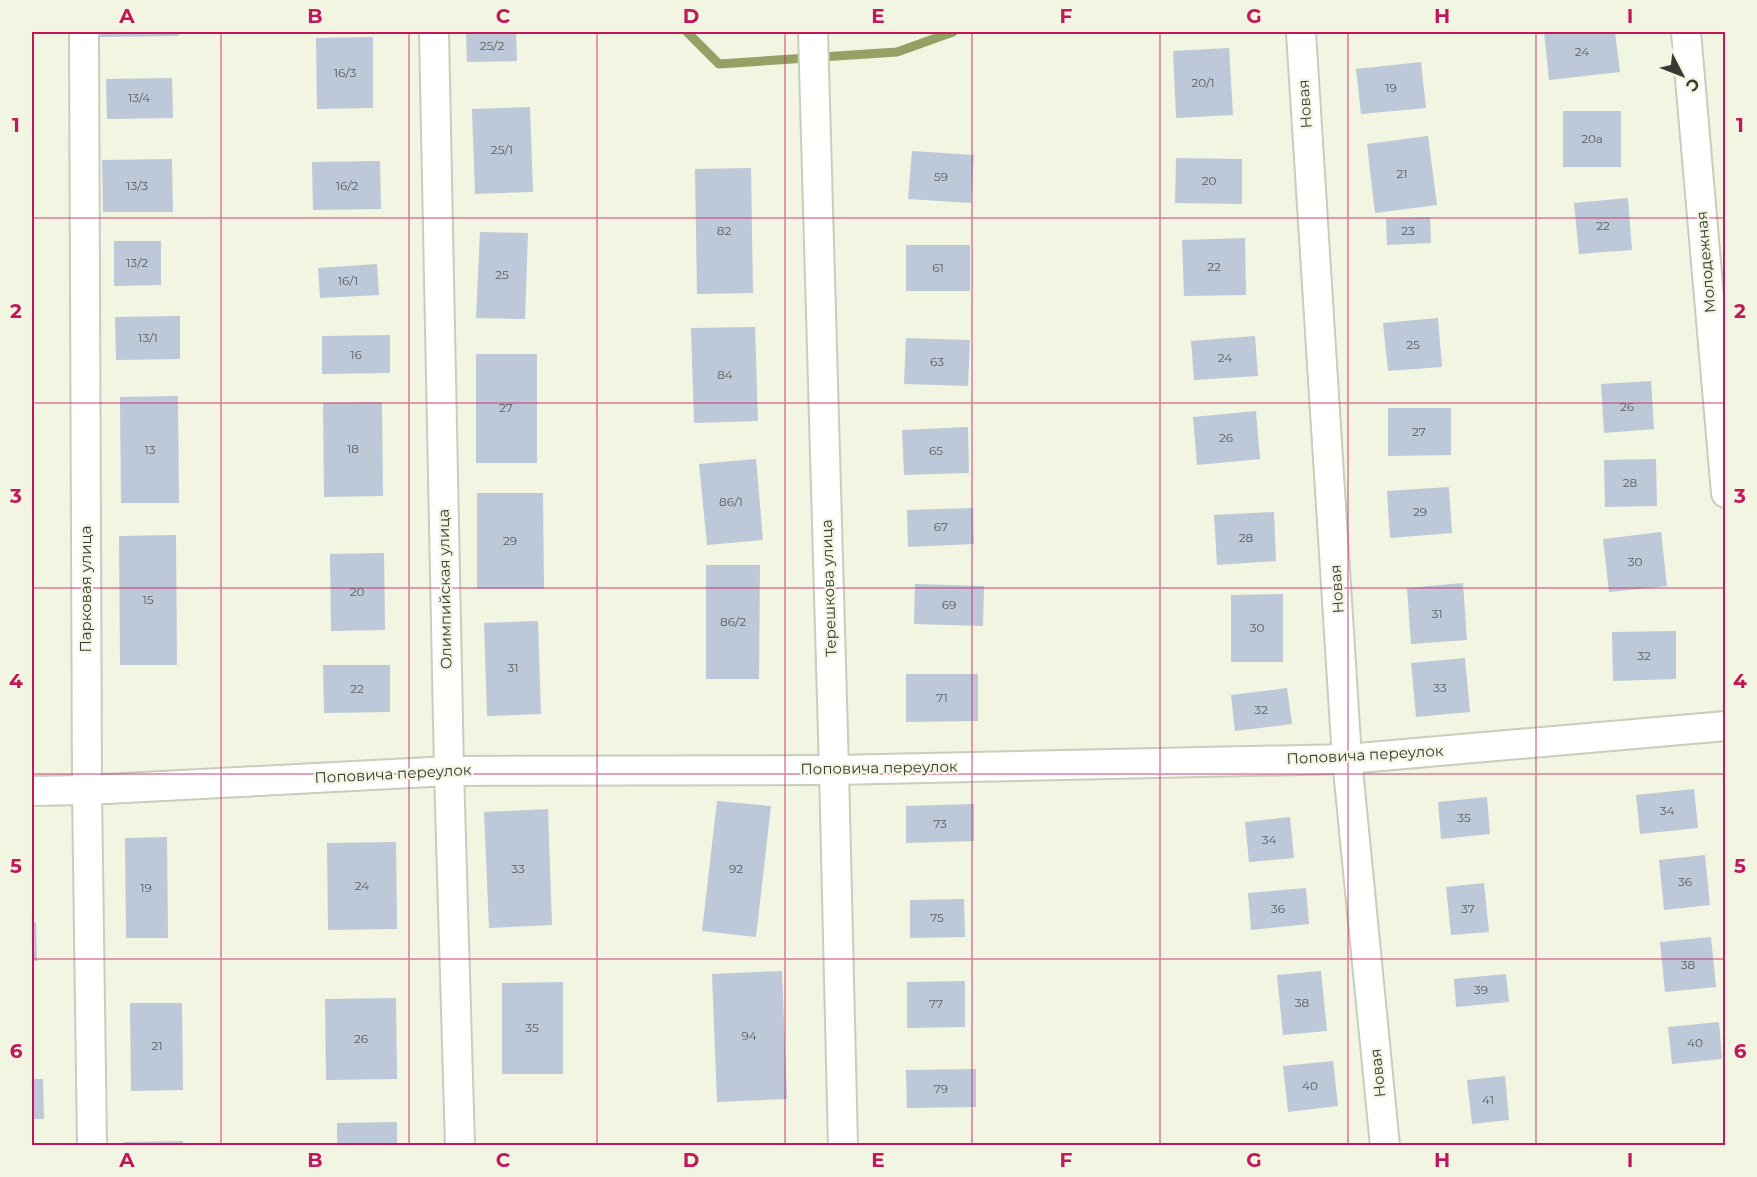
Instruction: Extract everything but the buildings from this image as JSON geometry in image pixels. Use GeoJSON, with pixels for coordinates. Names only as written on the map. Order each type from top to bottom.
{"type":"FeatureCollection","features":[{"type":"Feature","properties":{"kind":"street","name":"Парковая улица"},"geometry":{"type":"LineString","coordinates":[[84,32],[87,790],[92,1146]]}},
{"type":"Feature","properties":{"kind":"street","name":"Олимпийская улица"},"geometry":{"type":"LineString","coordinates":[[434,32],[449,771],[460,1146]]}},
{"type":"Feature","properties":{"kind":"street","name":"Терешкова улица"},"geometry":{"type":"LineString","coordinates":[[813,32],[843,1146]]}},
{"type":"Feature","properties":{"kind":"street","name":"Новая"},"geometry":{"type":"LineString","coordinates":[[1301,32],[1347,759],[1385,1146]]}},
{"type":"Feature","properties":{"kind":"street","name":"Молодежная"},"geometry":{"type":"LineString","coordinates":[[1686,32],[1725,493]]}},
{"type":"Feature","properties":{"kind":"street","name":"Поповича переулок"},"geometry":{"type":"LineString","coordinates":[[32,790],[87,790],[449,771],[834,770],[1347,759],[1725,726]]}},
{"type":"Feature","properties":{"kind":"waterway"},"geometry":{"type":"LineString","coordinates":[[687,32],[719,64],[897,52],[953,32]]}}]}
